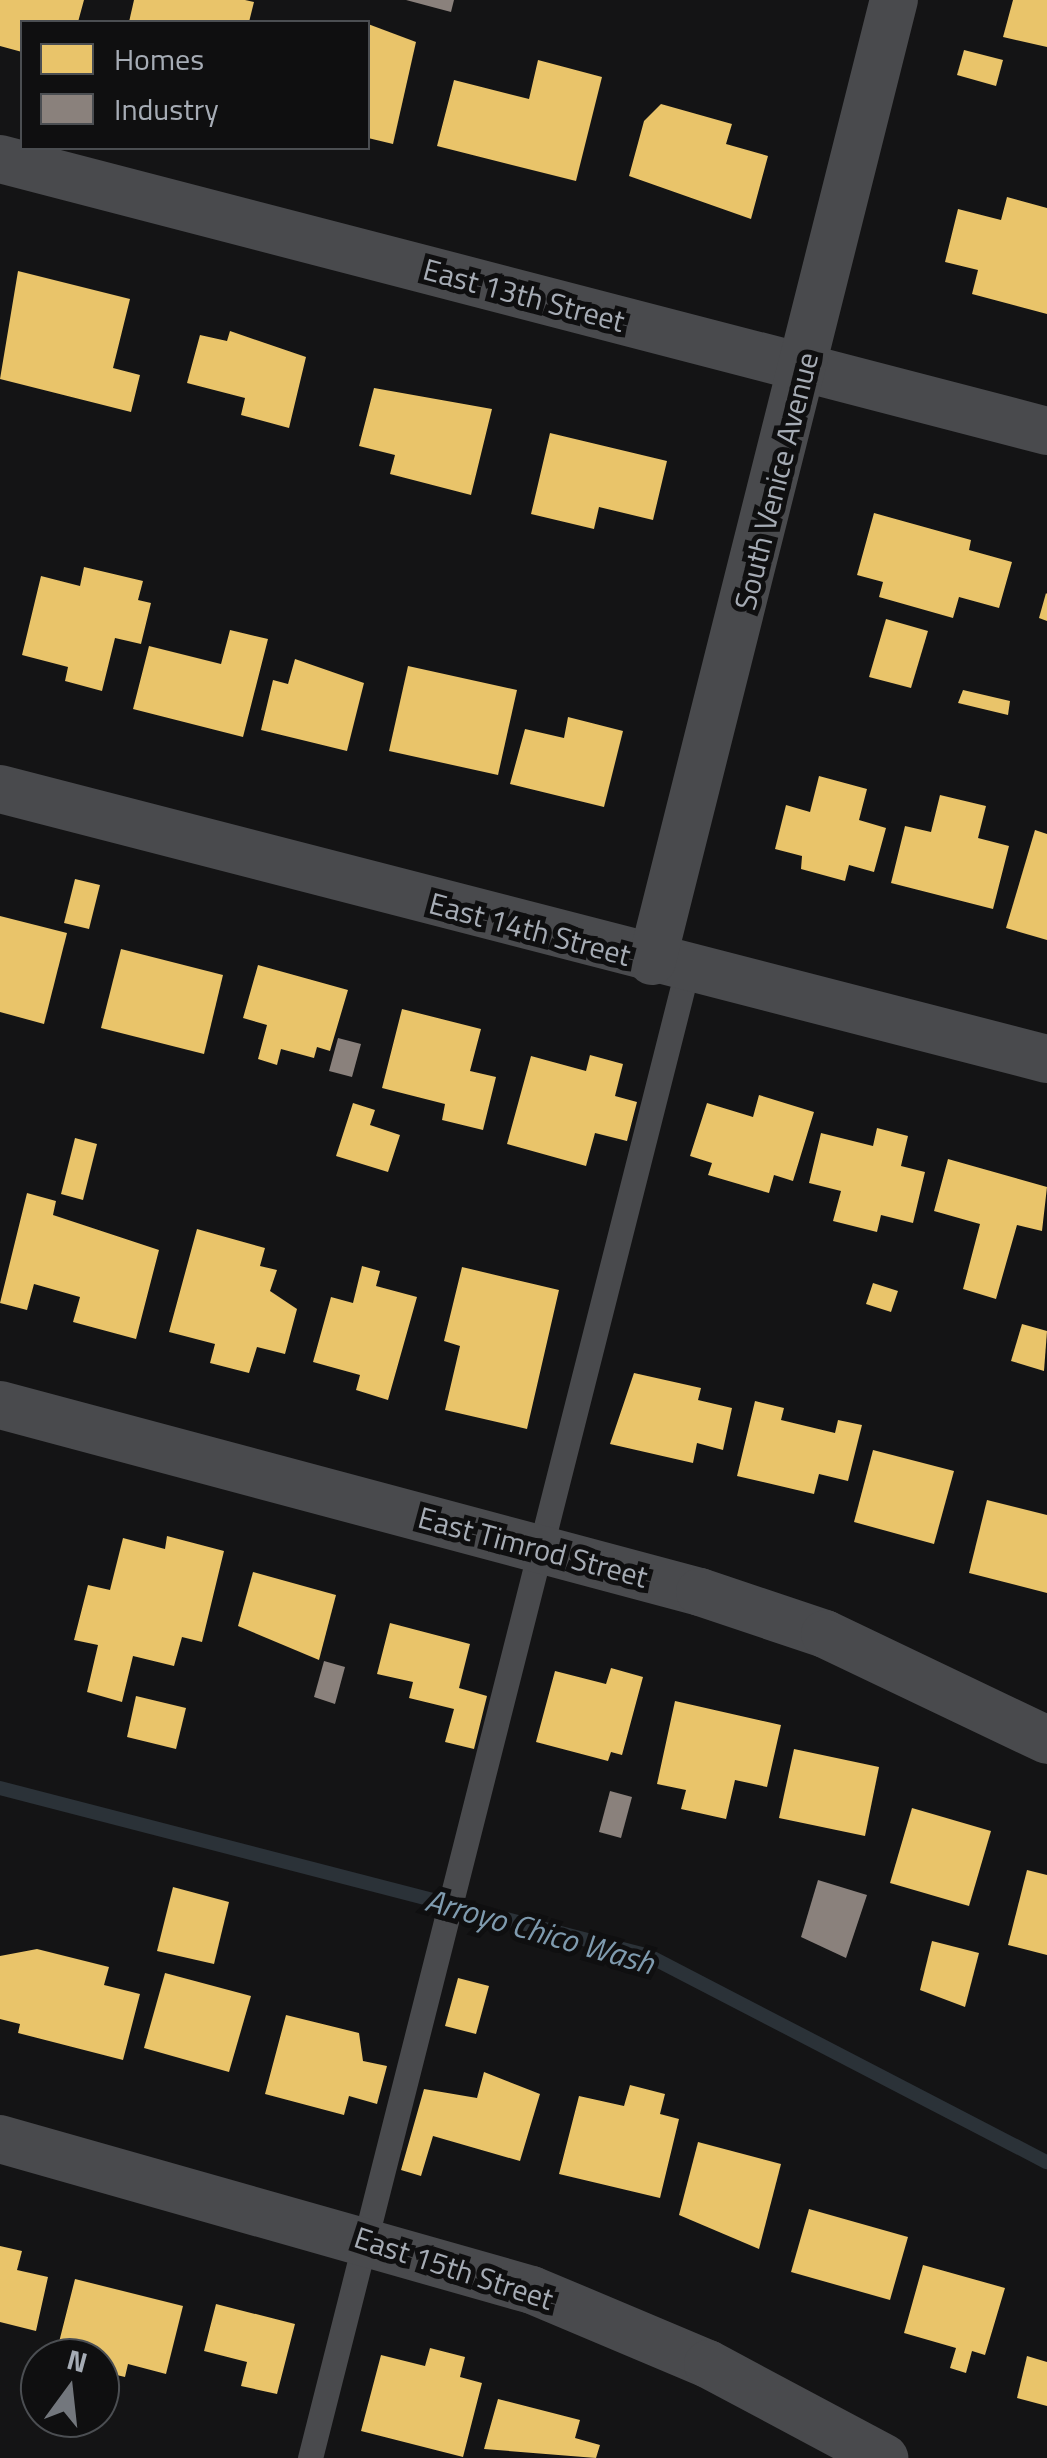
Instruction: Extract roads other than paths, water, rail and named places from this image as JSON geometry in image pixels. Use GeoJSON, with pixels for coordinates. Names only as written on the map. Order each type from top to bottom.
{"type":"FeatureCollection","features":[{"type":"Feature","properties":{"kind":"street","name":"South Venice Avenue"},"geometry":{"type":"LineString","coordinates":[[669,965],[805,368],[894,0]]}},
{"type":"Feature","properties":{"kind":"street","name":"East 13th Street"},"geometry":{"type":"LineString","coordinates":[[0,159],[1047,431]]}},
{"type":"Feature","properties":{"kind":"street","name":"East 14th Street"},"geometry":{"type":"LineString","coordinates":[[8,790],[669,965],[1047,1059]]}},
{"type":"Feature","properties":{"kind":"street","name":"East Timrod Street"},"geometry":{"type":"LineString","coordinates":[[0,1405],[542,1550],[824,1634],[1047,1740]]}},
{"type":"Feature","properties":{"kind":"street","name":"East 15th Street"},"geometry":{"type":"LineString","coordinates":[[0,2139],[367,2240],[532,2290],[708,2364],[884,2458]]}},
{"type":"Feature","properties":{"kind":"lane"},"geometry":{"type":"LineString","coordinates":[[310,2458],[542,1550],[669,965]]}},
{"type":"Feature","properties":{"kind":"waterway","name":"Arroyo Chico Wash"},"geometry":{"type":"LineString","coordinates":[[0,1788],[649,1956],[1047,2162]]}}]}
